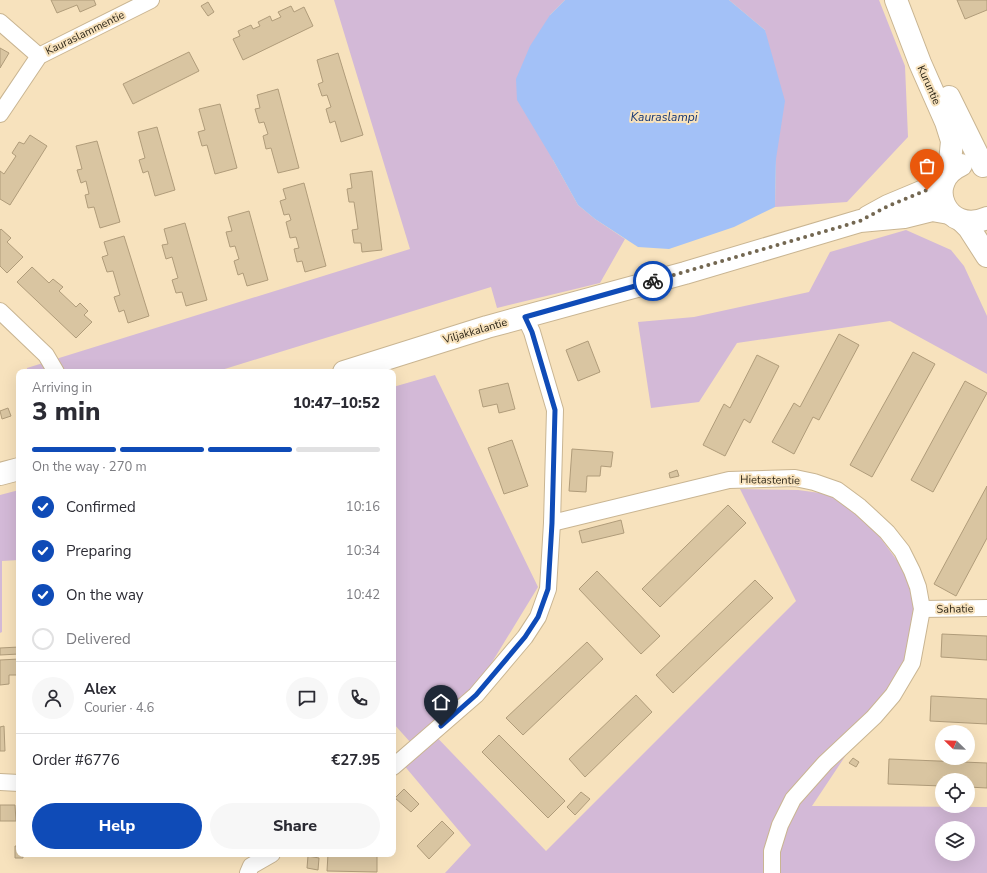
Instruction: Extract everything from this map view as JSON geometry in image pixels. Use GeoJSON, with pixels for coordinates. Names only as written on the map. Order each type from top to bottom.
{"type":"FeatureCollection","features":[{"type":"Feature","properties":{"kind":"main road","name":"Kuruntie"},"geometry":{"type":"LineString","coordinates":[[896,0],[920,63],[946,122],[952,142],[942,194],[944,204],[955,217]]}},
{"type":"Feature","properties":{"kind":"main road","name":"Kuruntie"},"geometry":{"type":"LineString","coordinates":[[908,0],[938,76],[985,167]]}},
{"type":"Feature","properties":{"kind":"main road","name":"Viljakkalantie"},"geometry":{"type":"LineString","coordinates":[[860,221],[946,178],[959,166],[971,163],[985,167]]}},
{"type":"Feature","properties":{"kind":"main road","name":"Viljakkalantie"},"geometry":{"type":"LineString","coordinates":[[354,369],[488,327],[693,270],[860,221],[904,217],[932,210],[975,222],[987,218]]}},
{"type":"Feature","properties":{"kind":"main road"},"geometry":{"type":"LineString","coordinates":[[955,217],[969,228],[987,256]]}},
{"type":"Feature","properties":{"kind":"main road"},"geometry":{"type":"LineString","coordinates":[[0,474],[16,470]]}},
{"type":"Feature","properties":{"kind":"street","name":"Kauraslammentie"},"geometry":{"type":"LineString","coordinates":[[0,114],[39,56],[151,0]]}},
{"type":"Feature","properties":{"kind":"street"},"geometry":{"type":"LineString","coordinates":[[0,22],[39,56]]}},
{"type":"Feature","properties":{"kind":"street"},"geometry":{"type":"LineString","coordinates":[[0,312],[46,355],[54,369]]}},
{"type":"Feature","properties":{"kind":"street"},"geometry":{"type":"LineString","coordinates":[[396,764],[476,695],[525,637],[538,617],[548,589],[552,523],[555,410],[532,332],[525,317]]}},
{"type":"Feature","properties":{"kind":"street","name":"Hietastentie"},"geometry":{"type":"LineString","coordinates":[[552,523],[729,480],[795,478],[814,482],[837,490],[860,507],[887,532],[902,551],[918,587],[922,609],[912,663],[893,695],[874,717],[825,763],[794,799],[780,825],[772,851],[772,873]]}},
{"type":"Feature","properties":{"kind":"street","name":"Sahatie"},"geometry":{"type":"LineString","coordinates":[[922,609],[987,608]]}},
{"type":"Feature","properties":{"kind":"street"},"geometry":{"type":"LineString","coordinates":[[0,782],[16,783]]}},
{"type":"Feature","properties":{"kind":"street"},"geometry":{"type":"LineString","coordinates":[[249,864],[265,857]]}},
{"type":"Feature","properties":{"kind":"shaded area"},"geometry":{"type":"Polygon","coordinates":[[[334,0],[565,0],[550,15],[553,160],[578,205],[595,219],[625,239],[600,283],[497,308],[491,287],[225,369],[27,369],[27,368],[410,249],[334,0]]]}},
{"type":"Feature","properties":{"kind":"shaded area"},"geometry":{"type":"Polygon","coordinates":[[[729,0],[879,0],[905,66],[908,137],[847,202],[775,207],[776,159],[765,30],[729,0]]]}},
{"type":"Feature","properties":{"kind":"shaded area"},"geometry":{"type":"Polygon","coordinates":[[[906,230],[951,250],[964,266],[987,316],[987,374],[890,321],[737,343],[699,402],[651,408],[638,322],[694,317],[809,292],[830,252],[906,230]]]}},
{"type":"Feature","properties":{"kind":"shaded area"},"geometry":{"type":"Polygon","coordinates":[[[435,375],[538,587],[480,682],[428,728],[546,851],[796,601],[740,489],[798,490],[835,495],[874,529],[907,574],[917,611],[906,665],[812,806],[935,807],[935,813],[975,813],[975,807],[987,807],[987,873],[445,873],[471,845],[397,757],[411,743],[396,726],[396,386],[435,375]]]}},
{"type":"Feature","properties":{"kind":"shaded area"},"geometry":{"type":"Polygon","coordinates":[[[16,491],[16,560],[2,561],[2,632],[0,633],[0,495],[16,491]]]}},
{"type":"Feature","properties":{"kind":"water","name":"Kauraslampi"},"geometry":{"type":"Polygon","coordinates":[[[565,0],[729,0],[765,30],[785,101],[776,159],[775,207],[734,227],[669,249],[638,247],[595,219],[578,205],[517,100],[516,79],[530,46],[550,15],[565,0]]]}},
{"type":"Feature","properties":{"kind":"building"},"geometry":{"type":"Polygon","coordinates":[[[51,0],[94,0],[96,5],[80,12],[77,5],[57,13],[51,0]]]}},
{"type":"Feature","properties":{"kind":"building"},"geometry":{"type":"Polygon","coordinates":[[[957,0],[987,0],[987,10],[965,19],[957,0]]]}},
{"type":"Feature","properties":{"kind":"building"},"geometry":{"type":"Polygon","coordinates":[[[208,2],[214,12],[208,16],[201,6],[208,2]]]}},
{"type":"Feature","properties":{"kind":"building"},"geometry":{"type":"Polygon","coordinates":[[[291,6],[294,12],[304,7],[313,26],[243,60],[233,39],[240,36],[238,31],[251,25],[253,29],[260,26],[258,22],[270,16],[272,21],[281,17],[278,12],[291,6]]]}},
{"type":"Feature","properties":{"kind":"building"},"geometry":{"type":"Polygon","coordinates":[[[0,48],[9,53],[0,68],[0,48]]]}},
{"type":"Feature","properties":{"kind":"building"},"geometry":{"type":"Polygon","coordinates":[[[189,52],[199,71],[133,104],[123,84],[189,52]]]}},
{"type":"Feature","properties":{"kind":"building"},"geometry":{"type":"Polygon","coordinates":[[[338,53],[363,135],[341,142],[335,121],[330,123],[326,109],[331,107],[327,95],[322,96],[318,84],[323,82],[317,60],[338,53]]]}},
{"type":"Feature","properties":{"kind":"building"},"geometry":{"type":"Polygon","coordinates":[[[278,89],[299,168],[278,173],[271,148],[266,149],[263,136],[268,134],[264,122],[259,123],[255,109],[260,108],[257,95],[278,89]]]}},
{"type":"Feature","properties":{"kind":"building"},"geometry":{"type":"Polygon","coordinates":[[[220,104],[237,168],[215,174],[207,145],[202,146],[198,132],[205,130],[199,109],[220,104]]]}},
{"type":"Feature","properties":{"kind":"building"},"geometry":{"type":"Polygon","coordinates":[[[157,127],[175,190],[155,196],[148,171],[143,173],[139,160],[145,158],[138,132],[157,127]]]}},
{"type":"Feature","properties":{"kind":"building"},"geometry":{"type":"Polygon","coordinates":[[[30,135],[47,146],[10,205],[0,199],[0,171],[4,174],[16,156],[12,153],[19,142],[24,144],[30,135]]]}},
{"type":"Feature","properties":{"kind":"building"},"geometry":{"type":"Polygon","coordinates":[[[97,141],[120,222],[100,228],[94,207],[88,208],[85,195],[89,194],[86,181],[81,183],[77,170],[82,169],[76,146],[97,141]]]}},
{"type":"Feature","properties":{"kind":"building"},"geometry":{"type":"Polygon","coordinates":[[[372,171],[382,250],[362,252],[361,243],[354,243],[352,230],[358,229],[354,202],[349,202],[347,189],[352,188],[350,174],[372,171]]]}},
{"type":"Feature","properties":{"kind":"building"},"geometry":{"type":"Polygon","coordinates":[[[304,183],[326,266],[305,272],[302,261],[297,262],[294,249],[299,248],[296,237],[290,238],[286,222],[291,220],[289,214],[284,215],[280,201],[286,199],[283,189],[304,183]]]}},
{"type":"Feature","properties":{"kind":"building"},"geometry":{"type":"Polygon","coordinates":[[[249,211],[268,280],[247,286],[243,273],[238,275],[234,261],[239,259],[235,246],[230,247],[226,232],[232,231],[228,217],[249,211]]]}},
{"type":"Feature","properties":{"kind":"building"},"geometry":{"type":"Polygon","coordinates":[[[185,223],[207,300],[186,306],[182,292],[176,293],[172,280],[178,278],[172,257],[166,259],[162,245],[168,244],[164,229],[185,223]]]}},
{"type":"Feature","properties":{"kind":"building"},"geometry":{"type":"Polygon","coordinates":[[[1,229],[11,238],[7,242],[23,257],[7,273],[0,266],[1,229]]]}},
{"type":"Feature","properties":{"kind":"building"},"geometry":{"type":"Polygon","coordinates":[[[124,236],[149,316],[128,323],[124,310],[119,312],[114,297],[120,295],[113,271],[107,272],[102,257],[108,255],[104,242],[124,236]]]}},
{"type":"Feature","properties":{"kind":"building"},"geometry":{"type":"Polygon","coordinates":[[[32,267],[49,283],[53,279],[63,287],[59,291],[76,307],[80,303],[88,311],[84,315],[92,322],[76,338],[17,282],[32,267]]]}},
{"type":"Feature","properties":{"kind":"building"},"geometry":{"type":"Polygon","coordinates":[[[839,334],[859,345],[819,420],[813,417],[794,454],[772,442],[794,403],[800,407],[839,334]]]}},
{"type":"Feature","properties":{"kind":"building"},"geometry":{"type":"Polygon","coordinates":[[[588,341],[600,372],[578,381],[566,350],[588,341]]]}},
{"type":"Feature","properties":{"kind":"building"},"geometry":{"type":"Polygon","coordinates":[[[913,352],[935,364],[872,477],[850,465],[913,352]]]}},
{"type":"Feature","properties":{"kind":"building"},"geometry":{"type":"Polygon","coordinates":[[[757,355],[779,366],[750,423],[744,419],[725,456],[703,445],[724,404],[730,408],[757,355]]]}},
{"type":"Feature","properties":{"kind":"building"},"geometry":{"type":"Polygon","coordinates":[[[965,381],[987,393],[933,492],[911,480],[965,381]]]}},
{"type":"Feature","properties":{"kind":"building"},"geometry":{"type":"Polygon","coordinates":[[[508,383],[515,409],[499,413],[497,404],[483,407],[479,390],[508,383]]]}},
{"type":"Feature","properties":{"kind":"building"},"geometry":{"type":"Polygon","coordinates":[[[8,408],[11,416],[2,419],[0,411],[8,408]]]}},
{"type":"Feature","properties":{"kind":"building"},"geometry":{"type":"Polygon","coordinates":[[[512,440],[528,486],[504,494],[488,448],[512,440]]]}},
{"type":"Feature","properties":{"kind":"building"},"geometry":{"type":"Polygon","coordinates":[[[572,449],[613,452],[611,467],[601,466],[600,476],[587,476],[586,492],[569,491],[572,449]]]}},
{"type":"Feature","properties":{"kind":"building"},"geometry":{"type":"Polygon","coordinates":[[[677,470],[679,476],[670,478],[669,473],[677,470]]]}},
{"type":"Feature","properties":{"kind":"building"},"geometry":{"type":"Polygon","coordinates":[[[987,486],[987,538],[956,596],[934,584],[987,486]]]}},
{"type":"Feature","properties":{"kind":"building"},"geometry":{"type":"Polygon","coordinates":[[[728,505],[746,523],[660,607],[642,589],[728,505]]]}},
{"type":"Feature","properties":{"kind":"building"},"geometry":{"type":"Polygon","coordinates":[[[621,520],[624,533],[582,543],[579,531],[621,520]]]}},
{"type":"Feature","properties":{"kind":"building"},"geometry":{"type":"Polygon","coordinates":[[[597,571],[660,636],[641,654],[579,589],[597,571]]]}},
{"type":"Feature","properties":{"kind":"building"},"geometry":{"type":"Polygon","coordinates":[[[755,580],[773,598],[673,693],[656,675],[755,580]]]}},
{"type":"Feature","properties":{"kind":"building"},"geometry":{"type":"Polygon","coordinates":[[[942,634],[987,636],[987,660],[941,657],[942,634]]]}},
{"type":"Feature","properties":{"kind":"building"},"geometry":{"type":"Polygon","coordinates":[[[587,642],[603,659],[523,735],[506,718],[587,642]]]}},
{"type":"Feature","properties":{"kind":"building"},"geometry":{"type":"Polygon","coordinates":[[[16,647],[16,654],[0,655],[0,648],[16,647]]]}},
{"type":"Feature","properties":{"kind":"building"},"geometry":{"type":"Polygon","coordinates":[[[16,659],[16,675],[9,675],[9,684],[0,685],[0,660],[16,659]]]}},
{"type":"Feature","properties":{"kind":"building"},"geometry":{"type":"Polygon","coordinates":[[[636,695],[652,712],[585,777],[569,759],[636,695]]]}},
{"type":"Feature","properties":{"kind":"building"},"geometry":{"type":"Polygon","coordinates":[[[931,696],[987,699],[987,724],[930,721],[931,696]]]}},
{"type":"Feature","properties":{"kind":"building"},"geometry":{"type":"Polygon","coordinates":[[[4,726],[5,751],[0,751],[0,727],[4,726]]]}},
{"type":"Feature","properties":{"kind":"building"},"geometry":{"type":"Polygon","coordinates":[[[499,735],[565,801],[548,818],[482,752],[499,735]]]}},
{"type":"Feature","properties":{"kind":"building"},"geometry":{"type":"Polygon","coordinates":[[[853,758],[859,762],[856,767],[849,763],[853,758]]]}},
{"type":"Feature","properties":{"kind":"building"},"geometry":{"type":"Polygon","coordinates":[[[889,759],[935,761],[935,765],[975,765],[975,763],[987,763],[987,788],[975,787],[975,773],[935,773],[935,786],[888,784],[889,759]]]}},
{"type":"Feature","properties":{"kind":"building"},"geometry":{"type":"Polygon","coordinates":[[[404,789],[419,804],[411,812],[396,799],[404,789]]]}},
{"type":"Feature","properties":{"kind":"building"},"geometry":{"type":"Polygon","coordinates":[[[581,792],[590,799],[575,815],[567,807],[581,792]]]}},
{"type":"Feature","properties":{"kind":"building"},"geometry":{"type":"Polygon","coordinates":[[[0,805],[15,805],[16,821],[0,821],[0,805]]]}},
{"type":"Feature","properties":{"kind":"building"},"geometry":{"type":"Polygon","coordinates":[[[442,821],[454,833],[429,859],[417,846],[442,821]]]}},
{"type":"Feature","properties":{"kind":"building"},"geometry":{"type":"Polygon","coordinates":[[[16,846],[16,857],[23,858],[15,858],[16,846]]]}},
{"type":"Feature","properties":{"kind":"building"},"geometry":{"type":"Polygon","coordinates":[[[308,857],[319,858],[318,870],[307,868],[308,857]]]}},
{"type":"Feature","properties":{"kind":"building"},"geometry":{"type":"Polygon","coordinates":[[[328,857],[377,857],[377,872],[327,871],[328,857]]]}},
{"type":"Feature","properties":{"kind":"way so far"},"geometry":{"type":"LineString","coordinates":[[653,281],[685,273],[860,221],[888,206],[927,190]]}},
{"type":"Feature","properties":{"kind":"route"},"geometry":{"type":"LineString","coordinates":[[441,726],[476,695],[525,637],[538,617],[548,589],[552,523],[555,410],[532,332],[525,317],[653,281]]}}]}
